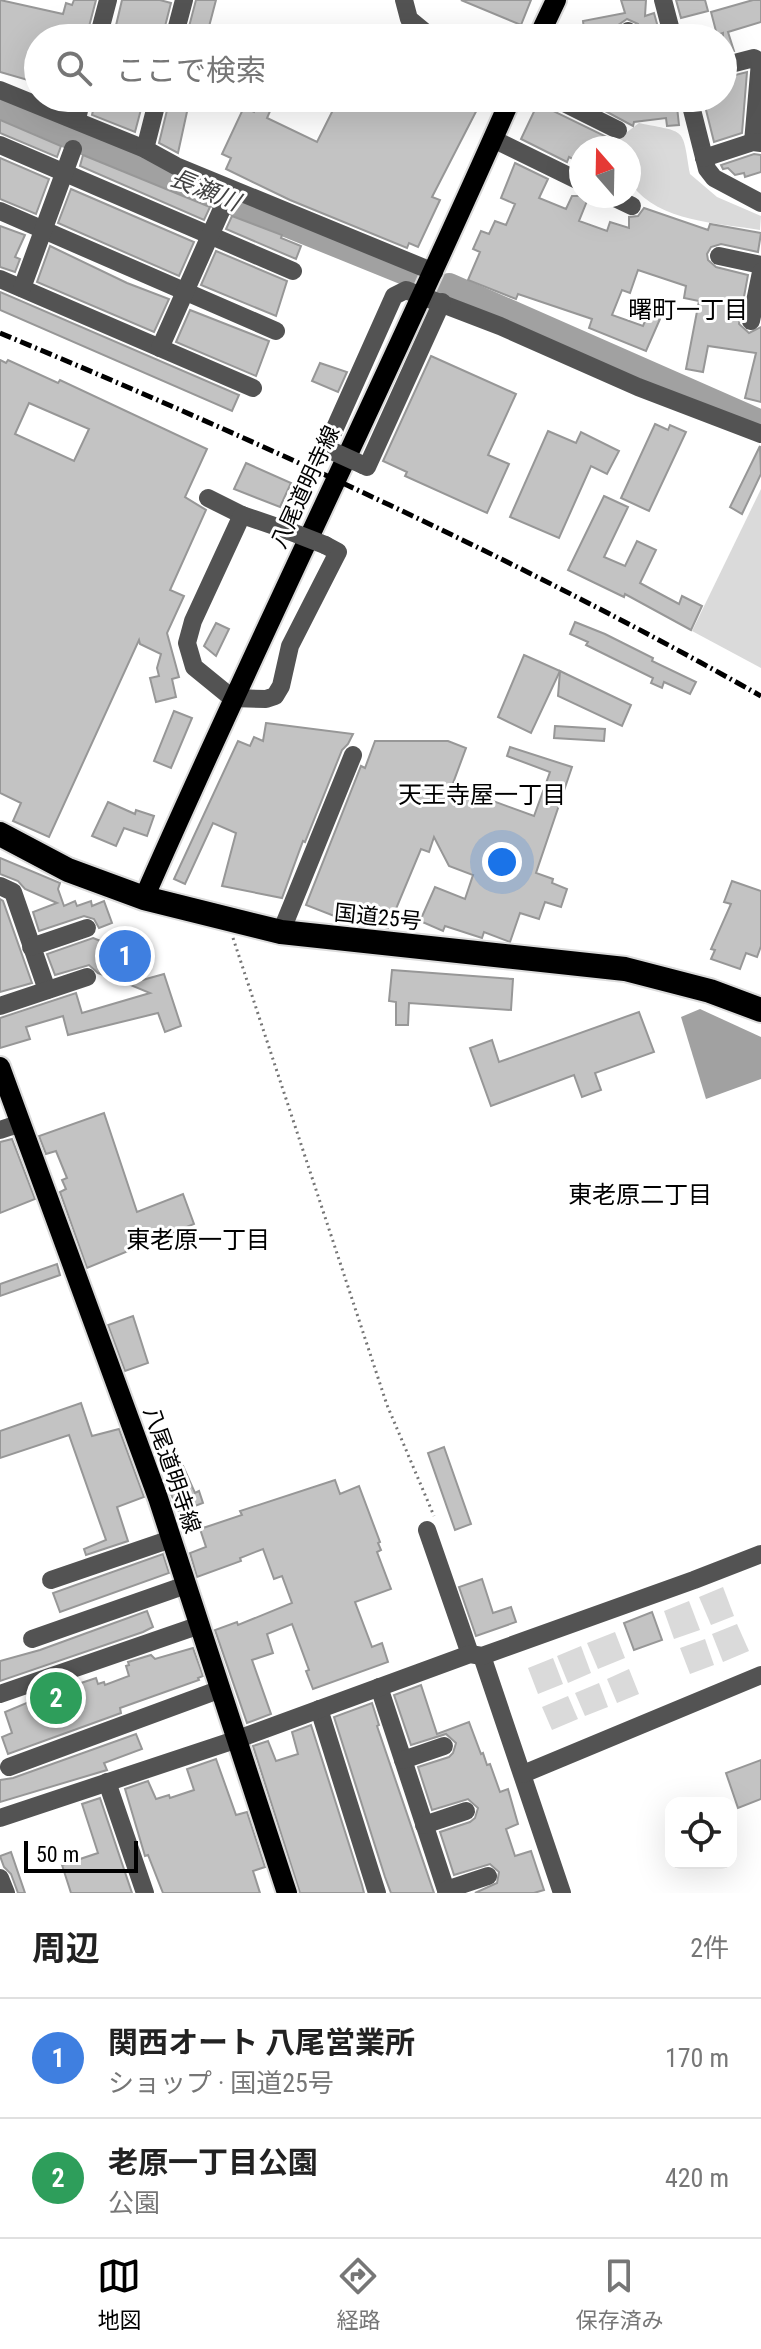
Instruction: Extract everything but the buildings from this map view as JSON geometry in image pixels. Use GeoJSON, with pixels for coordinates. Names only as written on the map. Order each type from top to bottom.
{"type":"FeatureCollection","features":[{"type":"Feature","properties":{"kind":"highway","name":"国道25号"},"geometry":{"type":"LineString","coordinates":[[0,834],[68,870],[144,898],[281,932],[625,969],[710,991],[761,1010]]}},
{"type":"Feature","properties":{"kind":"main road"},"geometry":{"type":"LineString","coordinates":[[545,24],[556,0]]}},
{"type":"Feature","properties":{"kind":"main road","name":"八尾道明寺線"},"geometry":{"type":"LineString","coordinates":[[144,898],[232,698],[433,299],[434,272],[505,112]]}},
{"type":"Feature","properties":{"kind":"main road","name":"八尾道明寺線"},"geometry":{"type":"LineString","coordinates":[[1,1071],[171,1539],[287,1893]]}},
{"type":"Feature","properties":{"kind":"street"},"geometry":{"type":"LineString","coordinates":[[102,24],[108,0]]}},
{"type":"Feature","properties":{"kind":"street"},"geometry":{"type":"LineString","coordinates":[[178,24],[184,0]]}},
{"type":"Feature","properties":{"kind":"street"},"geometry":{"type":"LineString","coordinates":[[404,0],[409,19],[415,24]]}},
{"type":"Feature","properties":{"kind":"street"},"geometry":{"type":"LineString","coordinates":[[663,0],[669,24]]}},
{"type":"Feature","properties":{"kind":"street"},"geometry":{"type":"LineString","coordinates":[[704,158],[757,142],[760,62],[754,58],[737,62]]}},
{"type":"Feature","properties":{"kind":"street"},"geometry":{"type":"LineString","coordinates":[[0,90],[24,99]]}},
{"type":"Feature","properties":{"kind":"street"},"geometry":{"type":"LineString","coordinates":[[58,112],[145,149],[176,166],[434,272]]}},
{"type":"Feature","properties":{"kind":"street"},"geometry":{"type":"LineString","coordinates":[[77,119],[79,112]]}},
{"type":"Feature","properties":{"kind":"street"},"geometry":{"type":"LineString","coordinates":[[145,149],[154,112]]}},
{"type":"Feature","properties":{"kind":"street"},"geometry":{"type":"LineString","coordinates":[[580,112],[618,130]]}},
{"type":"Feature","properties":{"kind":"street"},"geometry":{"type":"LineString","coordinates":[[587,116],[589,112]]}},
{"type":"Feature","properties":{"kind":"street"},"geometry":{"type":"LineString","coordinates":[[692,112],[707,169],[714,178],[761,203]]}},
{"type":"Feature","properties":{"kind":"street"},"geometry":{"type":"LineString","coordinates":[[493,139],[569,176]]}},
{"type":"Feature","properties":{"kind":"street"},"geometry":{"type":"LineString","coordinates":[[0,145],[293,271]]}},
{"type":"Feature","properties":{"kind":"street"},"geometry":{"type":"LineString","coordinates":[[22,288],[73,149]]}},
{"type":"Feature","properties":{"kind":"street"},"geometry":{"type":"LineString","coordinates":[[0,211],[276,331]]}},
{"type":"Feature","properties":{"kind":"street"},"geometry":{"type":"LineString","coordinates":[[160,348],[221,211]]}},
{"type":"Feature","properties":{"kind":"street"},"geometry":{"type":"LineString","coordinates":[[719,256],[761,265]]}},
{"type":"Feature","properties":{"kind":"street"},"geometry":{"type":"LineString","coordinates":[[751,321],[761,272]]}},
{"type":"Feature","properties":{"kind":"street"},"geometry":{"type":"LineString","coordinates":[[0,279],[253,388]]}},
{"type":"Feature","properties":{"kind":"street"},"geometry":{"type":"LineString","coordinates":[[433,299],[367,467],[326,448],[394,296],[406,290],[433,299],[572,356],[638,387],[761,434]]}},
{"type":"Feature","properties":{"kind":"street"},"geometry":{"type":"LineString","coordinates":[[208,498],[242,515],[338,552],[290,646],[281,686],[275,696],[266,699],[232,698],[194,667],[187,643],[193,621],[242,515]]}},
{"type":"Feature","properties":{"kind":"street"},"geometry":{"type":"LineString","coordinates":[[281,932],[353,755]]}},
{"type":"Feature","properties":{"kind":"street"},"geometry":{"type":"LineString","coordinates":[[0,886],[13,892],[47,990]]}},
{"type":"Feature","properties":{"kind":"street"},"geometry":{"type":"LineString","coordinates":[[31,947],[87,928]]}},
{"type":"Feature","properties":{"kind":"street"},"geometry":{"type":"LineString","coordinates":[[0,1006],[87,977]]}},
{"type":"Feature","properties":{"kind":"street"},"geometry":{"type":"LineString","coordinates":[[0,1130],[21,1123]]}},
{"type":"Feature","properties":{"kind":"street"},"geometry":{"type":"LineString","coordinates":[[427,1530],[523,1774],[562,1893]]}},
{"type":"Feature","properties":{"kind":"street"},"geometry":{"type":"LineString","coordinates":[[51,1580],[171,1539]]}},
{"type":"Feature","properties":{"kind":"street"},"geometry":{"type":"LineString","coordinates":[[0,1818],[238,1739],[761,1554]]}},
{"type":"Feature","properties":{"kind":"street"},"geometry":{"type":"LineString","coordinates":[[32,1639],[186,1585]]}},
{"type":"Feature","properties":{"kind":"street"},"geometry":{"type":"LineString","coordinates":[[0,1694],[200,1625]]}},
{"type":"Feature","properties":{"kind":"street"},"geometry":{"type":"LineString","coordinates":[[523,1774],[761,1675]]}},
{"type":"Feature","properties":{"kind":"street"},"geometry":{"type":"LineString","coordinates":[[379,1687],[446,1891],[488,1876]]}},
{"type":"Feature","properties":{"kind":"street"},"geometry":{"type":"LineString","coordinates":[[9,1767],[221,1689]]}},
{"type":"Feature","properties":{"kind":"street"},"geometry":{"type":"LineString","coordinates":[[319,1709],[377,1893]]}},
{"type":"Feature","properties":{"kind":"street"},"geometry":{"type":"LineString","coordinates":[[403,1760],[444,1746]]}},
{"type":"Feature","properties":{"kind":"street"},"geometry":{"type":"LineString","coordinates":[[107,1782],[145,1893]]}},
{"type":"Feature","properties":{"kind":"street"},"geometry":{"type":"LineString","coordinates":[[424,1825],[466,1811]]}},
{"type":"Feature","properties":{"kind":"street"},"geometry":{"type":"LineString","coordinates":[[0,1878],[6,1893]]}},
{"type":"Feature","properties":{"kind":"path"},"geometry":{"type":"LineString","coordinates":[[231,935],[387,1405],[437,1522],[427,1530]]}},
{"type":"Feature","properties":{"kind":"shaded area"},"geometry":{"type":"Polygon","coordinates":[[[639,123],[680,134],[690,174],[717,197],[761,216],[760,230],[691,219],[658,207],[641,194],[641,136],[622,136],[639,123]]]}},
{"type":"Feature","properties":{"kind":"shaded area"},"geometry":{"type":"Polygon","coordinates":[[[761,489],[761,668],[692,631],[761,489]]]}},
{"type":"Feature","properties":{"kind":"shaded area"},"geometry":{"type":"Polygon","coordinates":[[[700,1009],[761,1037],[761,1079],[706,1099],[681,1017],[700,1009]]]}},
{"type":"Feature","properties":{"kind":"shaded area"},"geometry":{"type":"Polygon","coordinates":[[[723,1587],[734,1616],[711,1625],[699,1597],[723,1587]]]}},
{"type":"Feature","properties":{"kind":"shaded area"},"geometry":{"type":"Polygon","coordinates":[[[689,1601],[700,1630],[674,1639],[664,1611],[689,1601]]]}},
{"type":"Feature","properties":{"kind":"shaded area"},"geometry":{"type":"Polygon","coordinates":[[[737,1624],[749,1651],[723,1662],[712,1634],[737,1624]]]}},
{"type":"Feature","properties":{"kind":"shaded area"},"geometry":{"type":"Polygon","coordinates":[[[615,1632],[625,1658],[598,1669],[587,1643],[615,1632]]]}},
{"type":"Feature","properties":{"kind":"shaded area"},"geometry":{"type":"Polygon","coordinates":[[[705,1639],[714,1665],[690,1674],[680,1648],[705,1639]]]}},
{"type":"Feature","properties":{"kind":"shaded area"},"geometry":{"type":"Polygon","coordinates":[[[581,1646],[591,1673],[568,1683],[557,1656],[581,1646]]]}},
{"type":"Feature","properties":{"kind":"shaded area"},"geometry":{"type":"Polygon","coordinates":[[[553,1658],[563,1684],[538,1694],[528,1668],[553,1658]]]}},
{"type":"Feature","properties":{"kind":"shaded area"},"geometry":{"type":"Polygon","coordinates":[[[629,1669],[639,1694],[617,1703],[607,1679],[629,1669]]]}},
{"type":"Feature","properties":{"kind":"shaded area"},"geometry":{"type":"Polygon","coordinates":[[[599,1683],[608,1707],[585,1716],[575,1693],[599,1683]]]}},
{"type":"Feature","properties":{"kind":"shaded area"},"geometry":{"type":"Polygon","coordinates":[[[568,1696],[578,1719],[552,1730],[542,1707],[568,1696]]]}},
{"type":"Feature","properties":{"kind":"waterway","name":"長瀬川"},"geometry":{"type":"LineString","coordinates":[[0,107],[410,273]]}},
{"type":"Feature","properties":{"kind":"waterway","name":"長瀬川"},"geometry":{"type":"LineString","coordinates":[[449,287],[761,424]]}},
{"type":"Feature","properties":{"kind":"railway"},"geometry":{"type":"LineString","coordinates":[[0,333],[386,503],[575,596],[761,696]]}},
{"type":"Feature","properties":{"kind":"place","name":"関西オート 八尾営業所"},"geometry":{"type":"Point","coordinates":[125,956]}},
{"type":"Feature","properties":{"kind":"place","name":"老原一丁目公園"},"geometry":{"type":"Point","coordinates":[56,1698]}},
{"type":"Feature","properties":{"kind":"district","name":"曙町一丁目"},"geometry":{"type":"Point","coordinates":[688,310]}},
{"type":"Feature","properties":{"kind":"district","name":"天王寺屋一丁目"},"geometry":{"type":"Point","coordinates":[482,795]}},
{"type":"Feature","properties":{"kind":"district","name":"東老原二丁目"},"geometry":{"type":"Point","coordinates":[640,1195]}},
{"type":"Feature","properties":{"kind":"district","name":"東老原一丁目"},"geometry":{"type":"Point","coordinates":[198,1240]}}]}
